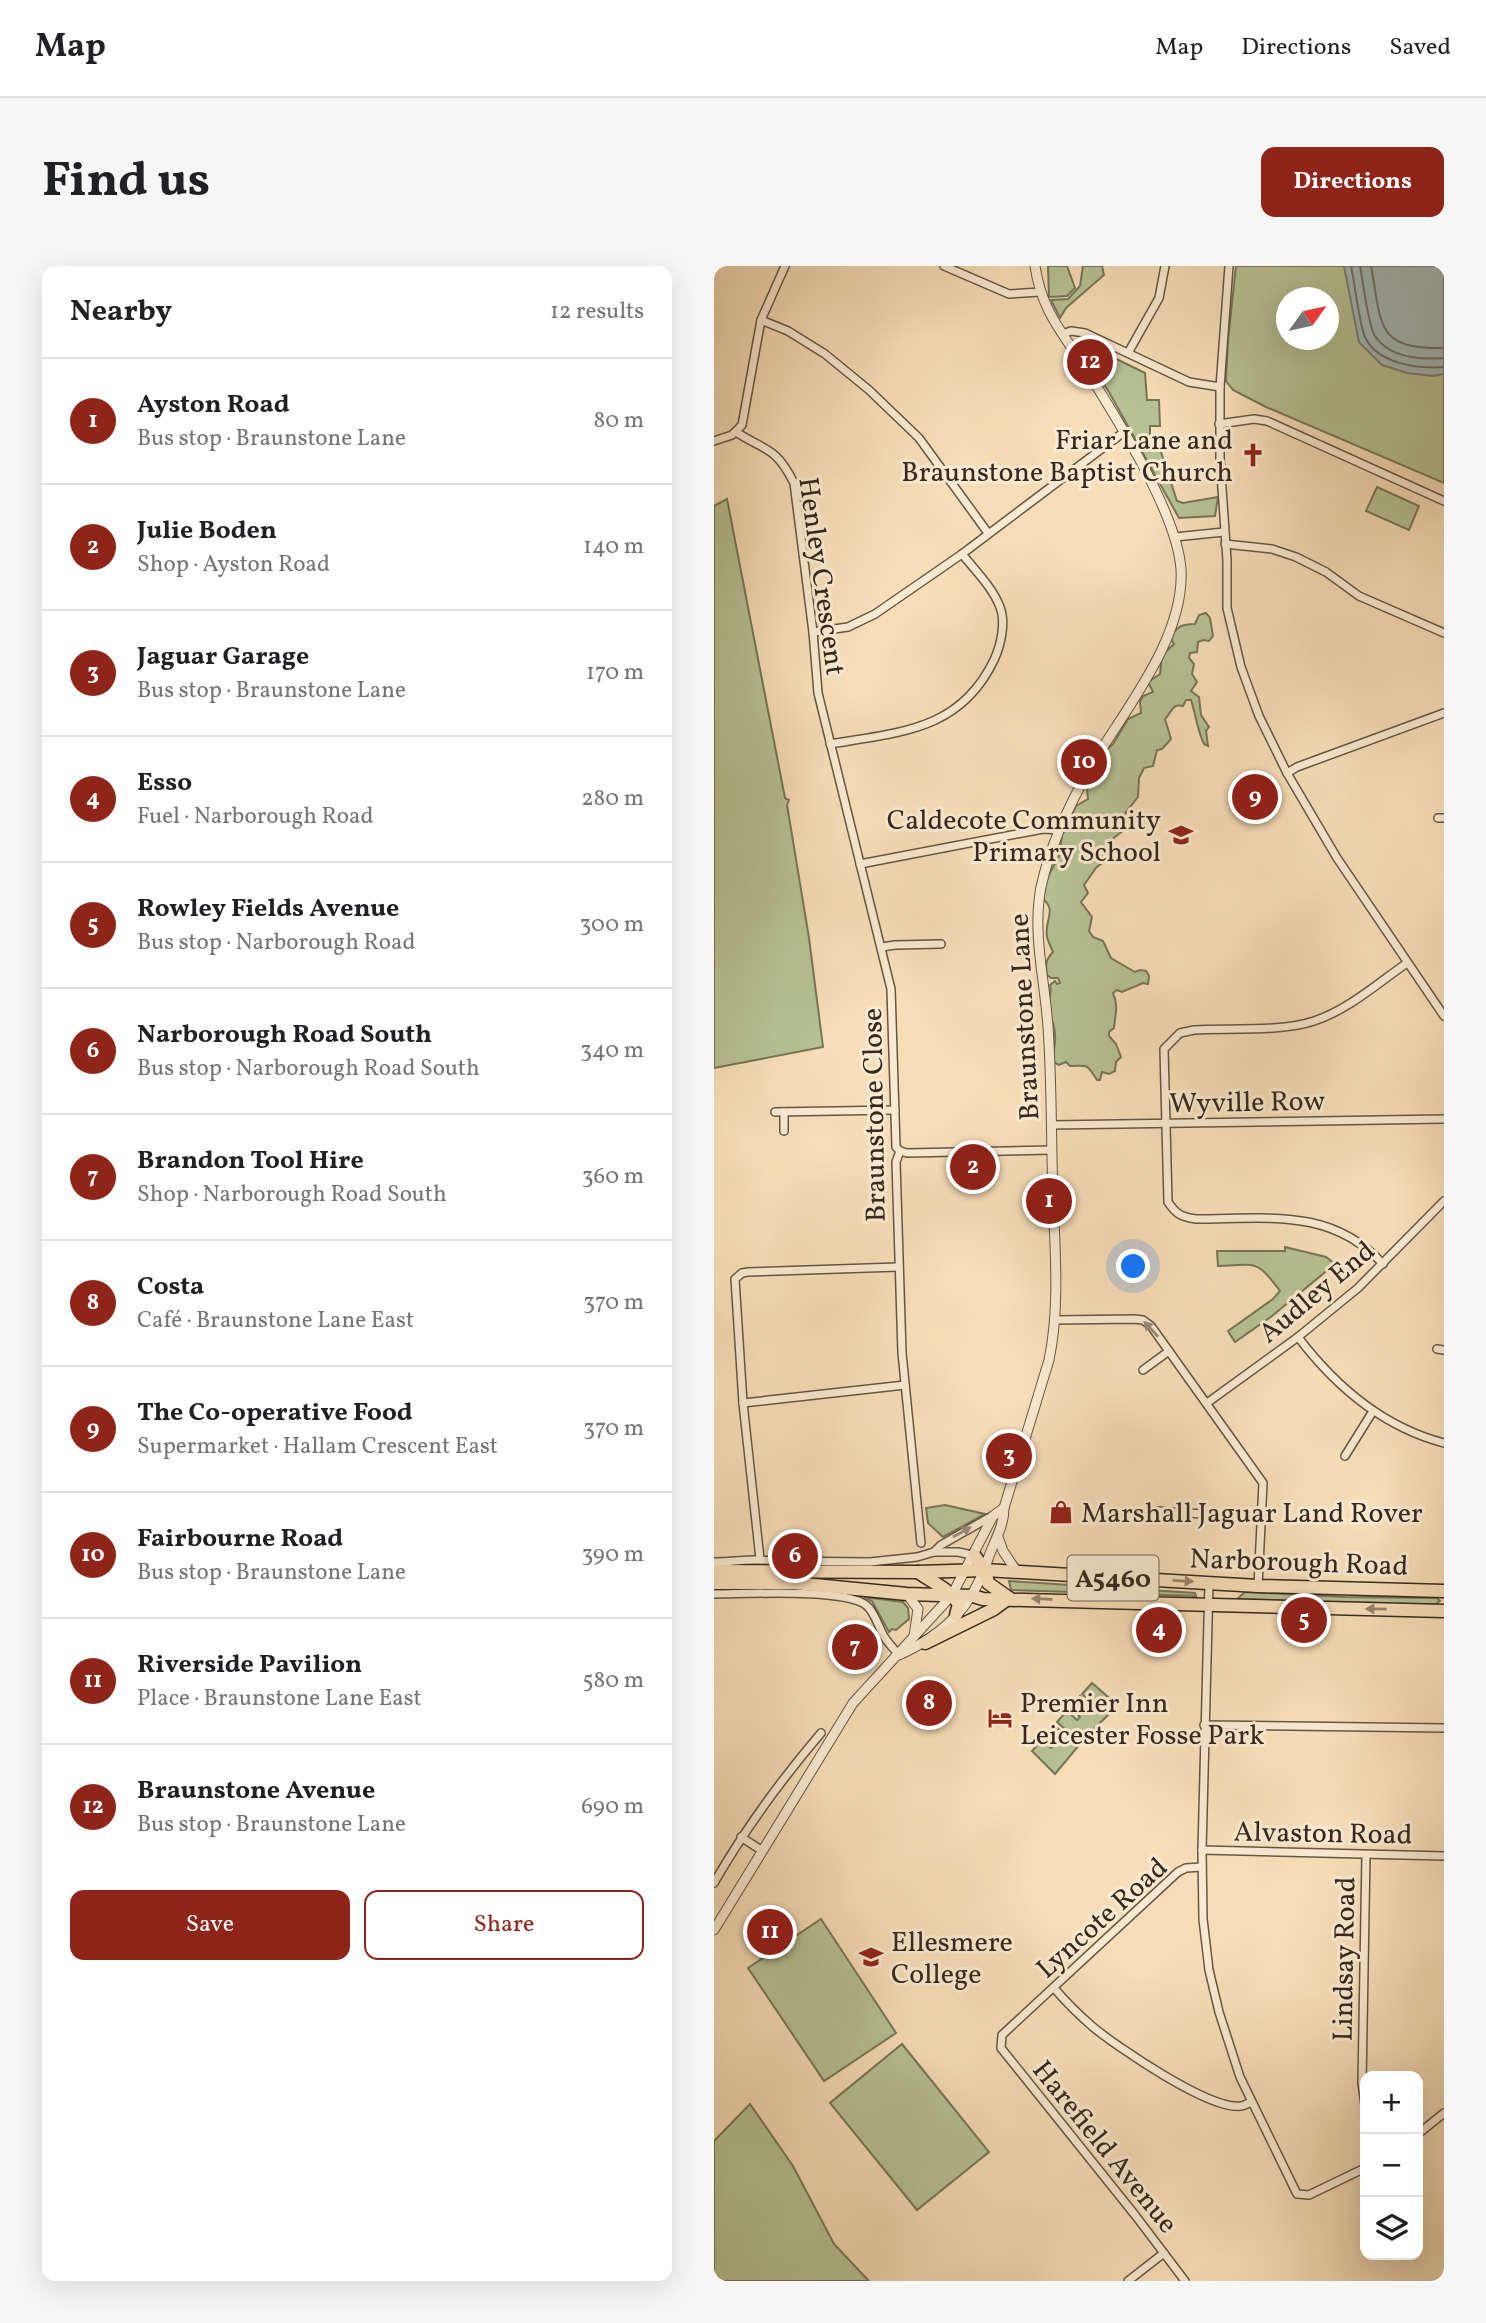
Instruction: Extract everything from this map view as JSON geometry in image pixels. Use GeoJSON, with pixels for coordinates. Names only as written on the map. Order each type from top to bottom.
{"type":"FeatureCollection","features":[{"type":"Feature","properties":{"kind":"main road"},"geometry":{"type":"LineString","coordinates":[[919,1640],[994,1609],[1010,1598],[988,1583],[987,1564],[974,1555]]}},
{"type":"Feature","properties":{"kind":"main road","name":"Narborough Road"},"geometry":{"type":"LineString","coordinates":[[987,1564],[1017,1572],[1258,1586],[1444,1591]]}},
{"type":"Feature","properties":{"kind":"main road","name":"A5460"},"geometry":{"type":"LineString","coordinates":[[714,1572],[918,1572],[966,1570],[987,1564]]}},
{"type":"Feature","properties":{"kind":"main road"},"geometry":{"type":"LineString","coordinates":[[918,1572],[953,1595],[959,1604],[956,1615]]}},
{"type":"Feature","properties":{"kind":"main road","name":"A5460"},"geometry":{"type":"LineString","coordinates":[[714,1583],[794,1583],[907,1594],[973,1596]]}},
{"type":"Feature","properties":{"kind":"main road","name":"Narborough Road"},"geometry":{"type":"LineString","coordinates":[[973,1596],[983,1599],[1444,1611]]}},
{"type":"Feature","properties":{"kind":"street"},"geometry":{"type":"LineString","coordinates":[[714,441],[736,432],[744,419],[761,320],[785,266]]}},
{"type":"Feature","properties":{"kind":"street"},"geometry":{"type":"LineString","coordinates":[[944,266],[1009,294],[1040,292]]}},
{"type":"Feature","properties":{"kind":"street","name":"Braunstone Lane"},"geometry":{"type":"LineString","coordinates":[[919,1640],[956,1615],[973,1596],[1004,1521],[1004,1508],[1049,1360],[1055,1320],[1052,1150],[1048,1028],[1038,910],[1048,862],[1060,830],[1091,767],[1164,645],[1174,618],[1181,583],[1181,566],[1175,537],[1151,482],[1124,432],[1053,322],[1040,292],[1035,266]]}},
{"type":"Feature","properties":{"kind":"street"},"geometry":{"type":"LineString","coordinates":[[1128,353],[1159,298],[1165,266]]}},
{"type":"Feature","properties":{"kind":"street"},"geometry":{"type":"LineString","coordinates":[[1229,266],[1219,424],[1227,608],[1241,667],[1259,716],[1286,773],[1337,858],[1444,1016]]}},
{"type":"Feature","properties":{"kind":"street"},"geometry":{"type":"LineString","coordinates":[[761,320],[778,326],[815,348],[869,390],[919,438],[988,533]]}},
{"type":"Feature","properties":{"kind":"street"},"geometry":{"type":"LineString","coordinates":[[1063,334],[1071,331],[1085,333],[1189,382],[1220,387]]}},
{"type":"Feature","properties":{"kind":"street"},"geometry":{"type":"LineString","coordinates":[[1219,424],[1255,419],[1267,421],[1444,501]]}},
{"type":"Feature","properties":{"kind":"street","name":"Henley Crescent"},"geometry":{"type":"LineString","coordinates":[[736,432],[765,447],[783,461],[794,483],[818,693]]}},
{"type":"Feature","properties":{"kind":"street"},"geometry":{"type":"LineString","coordinates":[[813,632],[862,622],[962,554],[1124,432]]}},
{"type":"Feature","properties":{"kind":"street"},"geometry":{"type":"LineString","coordinates":[[1175,537],[1224,532]]}},
{"type":"Feature","properties":{"kind":"street"},"geometry":{"type":"LineString","coordinates":[[1225,544],[1272,549],[1296,557],[1326,572],[1359,596],[1444,633]]}},
{"type":"Feature","properties":{"kind":"street"},"geometry":{"type":"LineString","coordinates":[[830,744],[926,725],[949,714],[970,697],[986,676],[1000,641],[1001,608],[962,554]]}},
{"type":"Feature","properties":{"kind":"street","name":"Braunstone Close"},"geometry":{"type":"LineString","coordinates":[[818,693],[883,947],[891,989],[896,1147],[900,1151],[896,1162],[898,1267],[905,1385],[921,1543]]}},
{"type":"Feature","properties":{"kind":"street"},"geometry":{"type":"LineString","coordinates":[[1286,773],[1444,713]]}},
{"type":"Feature","properties":{"kind":"street"},"geometry":{"type":"LineString","coordinates":[[860,864],[1043,829],[1060,830]]}},
{"type":"Feature","properties":{"kind":"street"},"geometry":{"type":"LineString","coordinates":[[883,947],[941,944]]}},
{"type":"Feature","properties":{"kind":"street"},"geometry":{"type":"LineString","coordinates":[[1383,1264],[1352,1237],[1316,1222],[1298,1219],[1196,1219],[1182,1217],[1174,1212],[1168,1202],[1164,1049],[1180,1033],[1194,1030],[1290,1026],[1314,1021],[1341,1009],[1407,964]]}},
{"type":"Feature","properties":{"kind":"street"},"geometry":{"type":"LineString","coordinates":[[775,1112],[895,1110]]}},
{"type":"Feature","properties":{"kind":"street"},"geometry":{"type":"LineString","coordinates":[[784,1112],[784,1131]]}},
{"type":"Feature","properties":{"kind":"street","name":"Wyville Row"},"geometry":{"type":"LineString","coordinates":[[1051,1125],[1444,1119]]}},
{"type":"Feature","properties":{"kind":"street"},"geometry":{"type":"LineString","coordinates":[[900,1151],[1052,1150]]}},
{"type":"Feature","properties":{"kind":"street","name":"Audley End"},"geometry":{"type":"LineString","coordinates":[[1207,1403],[1298,1337],[1383,1264],[1444,1201]]}},
{"type":"Feature","properties":{"kind":"street"},"geometry":{"type":"LineString","coordinates":[[760,1559],[743,1404],[734,1284],[738,1275],[748,1272],[898,1267]]}},
{"type":"Feature","properties":{"kind":"street"},"geometry":{"type":"LineString","coordinates":[[1055,1320],[1143,1320],[1151,1326],[1263,1483],[1258,1586]]}},
{"type":"Feature","properties":{"kind":"street"},"geometry":{"type":"LineString","coordinates":[[1298,1337],[1335,1381],[1373,1411],[1401,1427],[1444,1443]]}},
{"type":"Feature","properties":{"kind":"street"},"geometry":{"type":"LineString","coordinates":[[1143,1370],[1169,1351]]}},
{"type":"Feature","properties":{"kind":"street"},"geometry":{"type":"LineString","coordinates":[[743,1404],[905,1385]]}},
{"type":"Feature","properties":{"kind":"street"},"geometry":{"type":"LineString","coordinates":[[1345,1456],[1373,1411]]}},
{"type":"Feature","properties":{"kind":"street"},"geometry":{"type":"LineString","coordinates":[[934,1552],[941,1545],[1004,1508]]}},
{"type":"Feature","properties":{"kind":"street"},"geometry":{"type":"LineString","coordinates":[[1157,1511],[1263,1518]]}},
{"type":"Feature","properties":{"kind":"street"},"geometry":{"type":"LineString","coordinates":[[714,1930],[853,1703],[899,1655],[919,1640],[953,1595],[993,1516]]}},
{"type":"Feature","properties":{"kind":"street"},"geometry":{"type":"LineString","coordinates":[[998,1537],[1017,1572]]}},
{"type":"Feature","properties":{"kind":"street"},"geometry":{"type":"LineString","coordinates":[[714,1562],[760,1559],[772,1562],[890,1560],[934,1552],[974,1555]]}},
{"type":"Feature","properties":{"kind":"street"},"geometry":{"type":"LineString","coordinates":[[835,1562],[862,1572]]}},
{"type":"Feature","properties":{"kind":"street"},"geometry":{"type":"LineString","coordinates":[[1209,1583],[1202,1850],[1203,1920],[1209,1970],[1230,2051],[1293,2190],[1300,2195],[1309,2195],[1360,2170]]}},
{"type":"Feature","properties":{"kind":"street"},"geometry":{"type":"LineString","coordinates":[[714,1594],[804,1594],[860,1602],[870,1610],[886,1639],[899,1655]]}},
{"type":"Feature","properties":{"kind":"street"},"geometry":{"type":"LineString","coordinates":[[907,1594],[916,1604],[919,1615],[919,1640]]}},
{"type":"Feature","properties":{"kind":"street"},"geometry":{"type":"LineString","coordinates":[[1204,1725],[1444,1728]]}},
{"type":"Feature","properties":{"kind":"street"},"geometry":{"type":"LineString","coordinates":[[714,1883],[741,1837],[788,1772],[821,1733]]}},
{"type":"Feature","properties":{"kind":"street"},"geometry":{"type":"LineString","coordinates":[[741,1837],[761,1850]]}},
{"type":"Feature","properties":{"kind":"street","name":"Alvaston Road"},"geometry":{"type":"LineString","coordinates":[[1202,1850],[1444,1856]]}},
{"type":"Feature","properties":{"kind":"street","name":"Lindsay Road"},"geometry":{"type":"LineString","coordinates":[[1362,2071],[1366,1855]]}},
{"type":"Feature","properties":{"kind":"street","name":"Lyncote Road"},"geometry":{"type":"LineString","coordinates":[[1002,2035],[1178,1872],[1186,1868],[1202,1867]]}},
{"type":"Feature","properties":{"kind":"street"},"geometry":{"type":"LineString","coordinates":[[1054,1988],[1093,2027],[1151,2068],[1224,2103],[1242,2106],[1251,2102]]}},
{"type":"Feature","properties":{"kind":"street","name":"Harefield Avenue"},"geometry":{"type":"LineString","coordinates":[[1002,2035],[1001,2048],[1185,2281]]}},
{"type":"Feature","properties":{"kind":"street"},"geometry":{"type":"LineString","coordinates":[[1423,2130],[1444,2113]]}},
{"type":"Feature","properties":{"kind":"street"},"geometry":{"type":"LineString","coordinates":[[1128,2281],[1164,2253]]}},
{"type":"Feature","properties":{"kind":"green space"},"geometry":{"type":"Polygon","coordinates":[[[1048,266],[1067,266],[1075,288],[1067,296],[1049,297],[1048,266]]]}},
{"type":"Feature","properties":{"kind":"green space"},"geometry":{"type":"Polygon","coordinates":[[[1083,266],[1102,266],[1104,275],[1066,308],[1060,318],[1051,300],[1068,299],[1080,286],[1083,266]]]}},
{"type":"Feature","properties":{"kind":"green space"},"geometry":{"type":"Polygon","coordinates":[[[1236,266],[1444,266],[1444,483],[1266,407],[1233,390],[1226,381],[1236,266]]]}},
{"type":"Feature","properties":{"kind":"green space"},"geometry":{"type":"Polygon","coordinates":[[[1089,348],[1145,373],[1147,400],[1159,400],[1160,426],[1150,426],[1150,441],[1158,443],[1177,501],[1183,503],[1218,497],[1215,516],[1179,518],[1109,392],[1085,356],[1089,348]]]}},
{"type":"Feature","properties":{"kind":"green space"},"geometry":{"type":"Polygon","coordinates":[[[1377,487],[1419,506],[1409,530],[1366,511],[1377,487]]]}},
{"type":"Feature","properties":{"kind":"green space"},"geometry":{"type":"Polygon","coordinates":[[[727,499],[785,798],[789,800],[787,805],[809,938],[823,1047],[714,1068],[714,506],[727,499]]]}},
{"type":"Feature","properties":{"kind":"green space"},"geometry":{"type":"Polygon","coordinates":[[[1206,613],[1210,618],[1213,636],[1209,641],[1198,642],[1197,652],[1190,653],[1189,658],[1194,664],[1192,674],[1197,682],[1191,691],[1199,697],[1201,715],[1209,727],[1206,731],[1208,746],[1202,739],[1191,700],[1186,700],[1183,706],[1174,707],[1165,719],[1171,739],[1162,749],[1157,750],[1153,766],[1144,768],[1139,778],[1138,797],[1126,812],[1122,824],[1125,829],[1110,841],[1111,845],[1102,858],[1102,863],[1084,885],[1088,893],[1081,902],[1092,917],[1089,931],[1093,937],[1103,941],[1111,958],[1135,972],[1146,971],[1149,976],[1148,984],[1143,983],[1113,993],[1116,1010],[1114,1028],[1109,1032],[1109,1036],[1116,1044],[1121,1057],[1116,1062],[1115,1071],[1109,1074],[1102,1072],[1100,1080],[1097,1080],[1086,1067],[1070,1066],[1066,1062],[1059,1065],[1051,1061],[1055,1038],[1053,1023],[1048,1013],[1050,985],[1055,981],[1060,983],[1058,978],[1047,975],[1047,962],[1053,952],[1047,938],[1050,911],[1042,898],[1043,886],[1060,854],[1062,835],[1076,806],[1088,799],[1087,788],[1093,768],[1113,744],[1128,719],[1141,713],[1140,701],[1143,696],[1153,692],[1148,682],[1160,674],[1162,655],[1174,644],[1171,639],[1175,631],[1183,625],[1195,624],[1199,615],[1206,613]]]}},
{"type":"Feature","properties":{"kind":"green space"},"geometry":{"type":"Polygon","coordinates":[[[1285,1247],[1326,1257],[1335,1264],[1272,1316],[1235,1342],[1228,1331],[1280,1291],[1260,1268],[1248,1265],[1218,1266],[1217,1251],[1285,1251],[1285,1247]]]}},
{"type":"Feature","properties":{"kind":"green space"},"geometry":{"type":"Polygon","coordinates":[[[945,1505],[985,1514],[943,1537],[928,1523],[926,1508],[945,1505]]]}},
{"type":"Feature","properties":{"kind":"green space"},"geometry":{"type":"Polygon","coordinates":[[[1009,1581],[1195,1593],[1196,1596],[1011,1590],[1009,1581]]]}},
{"type":"Feature","properties":{"kind":"green space"},"geometry":{"type":"Polygon","coordinates":[[[1245,1592],[1437,1598],[1440,1601],[1436,1604],[1412,1605],[1237,1599],[1245,1592]]]}},
{"type":"Feature","properties":{"kind":"green space"},"geometry":{"type":"Polygon","coordinates":[[[864,1597],[903,1602],[908,1608],[909,1619],[896,1630],[889,1632],[872,1601],[864,1597]]]}},
{"type":"Feature","properties":{"kind":"green space"},"geometry":{"type":"Polygon","coordinates":[[[1092,1683],[1115,1703],[1112,1707],[1114,1709],[1055,1774],[1032,1751],[1042,1740],[1051,1748],[1054,1745],[1045,1737],[1055,1726],[1064,1734],[1067,1731],[1057,1722],[1067,1711],[1077,1720],[1080,1717],[1070,1707],[1080,1696],[1090,1705],[1092,1703],[1082,1694],[1092,1683]]]}},
{"type":"Feature","properties":{"kind":"green space"},"geometry":{"type":"Polygon","coordinates":[[[821,1919],[896,2033],[824,2081],[748,1968],[821,1919]]]}},
{"type":"Feature","properties":{"kind":"green space"},"geometry":{"type":"Polygon","coordinates":[[[902,2044],[989,2152],[917,2210],[830,2103],[902,2044]]]}},
{"type":"Feature","properties":{"kind":"green space"},"geometry":{"type":"Polygon","coordinates":[[[750,2104],[793,2166],[834,2244],[869,2281],[714,2281],[714,2141],[750,2104]]]}},
{"type":"Feature","properties":{"kind":"water"},"geometry":{"type":"Polygon","coordinates":[[[1344,266],[1441,266],[1444,274],[1444,374],[1433,376],[1407,373],[1382,365],[1359,342],[1344,266]]]}},
{"type":"Feature","properties":{"kind":"place","name":"Braunstone Avenue"},"geometry":{"type":"Point","coordinates":[1090,362]}},
{"type":"Feature","properties":{"kind":"place","name":"Friar Lane and Braunstone Baptist Church"},"geometry":{"type":"Point","coordinates":[1253,455]}},
{"type":"Feature","properties":{"kind":"place","name":"Fairbourne Road"},"geometry":{"type":"Point","coordinates":[1084,762]}},
{"type":"Feature","properties":{"kind":"place","name":"The Co-operative Food"},"geometry":{"type":"Point","coordinates":[1255,797]}},
{"type":"Feature","properties":{"kind":"place","name":"Caldecote Community Primary School"},"geometry":{"type":"Point","coordinates":[1181,835]}},
{"type":"Feature","properties":{"kind":"place","name":"Julie Boden"},"geometry":{"type":"Point","coordinates":[973,1167]}},
{"type":"Feature","properties":{"kind":"place","name":"Ayston Road"},"geometry":{"type":"Point","coordinates":[1049,1201]}},
{"type":"Feature","properties":{"kind":"place","name":"Jaguar Garage"},"geometry":{"type":"Point","coordinates":[1009,1456]}},
{"type":"Feature","properties":{"kind":"place","name":"Marshall Jaguar Land Rover"},"geometry":{"type":"Point","coordinates":[1061,1512]}},
{"type":"Feature","properties":{"kind":"place","name":"Narborough Road South"},"geometry":{"type":"Point","coordinates":[795,1556]}},
{"type":"Feature","properties":{"kind":"place","name":"Rowley Fields Avenue"},"geometry":{"type":"Point","coordinates":[1304,1620]}},
{"type":"Feature","properties":{"kind":"place","name":"Esso"},"geometry":{"type":"Point","coordinates":[1159,1630]}},
{"type":"Feature","properties":{"kind":"place","name":"Brandon Tool Hire"},"geometry":{"type":"Point","coordinates":[855,1647]}},
{"type":"Feature","properties":{"kind":"place","name":"Costa"},"geometry":{"type":"Point","coordinates":[929,1703]}},
{"type":"Feature","properties":{"kind":"place","name":"Premier Inn Leicester Fosse Park"},"geometry":{"type":"Point","coordinates":[1000,1718]}},
{"type":"Feature","properties":{"kind":"place","name":"Riverside Pavilion"},"geometry":{"type":"Point","coordinates":[770,1932]}},
{"type":"Feature","properties":{"kind":"place","name":"Ellesmere College"},"geometry":{"type":"Point","coordinates":[871,1957]}}]}
